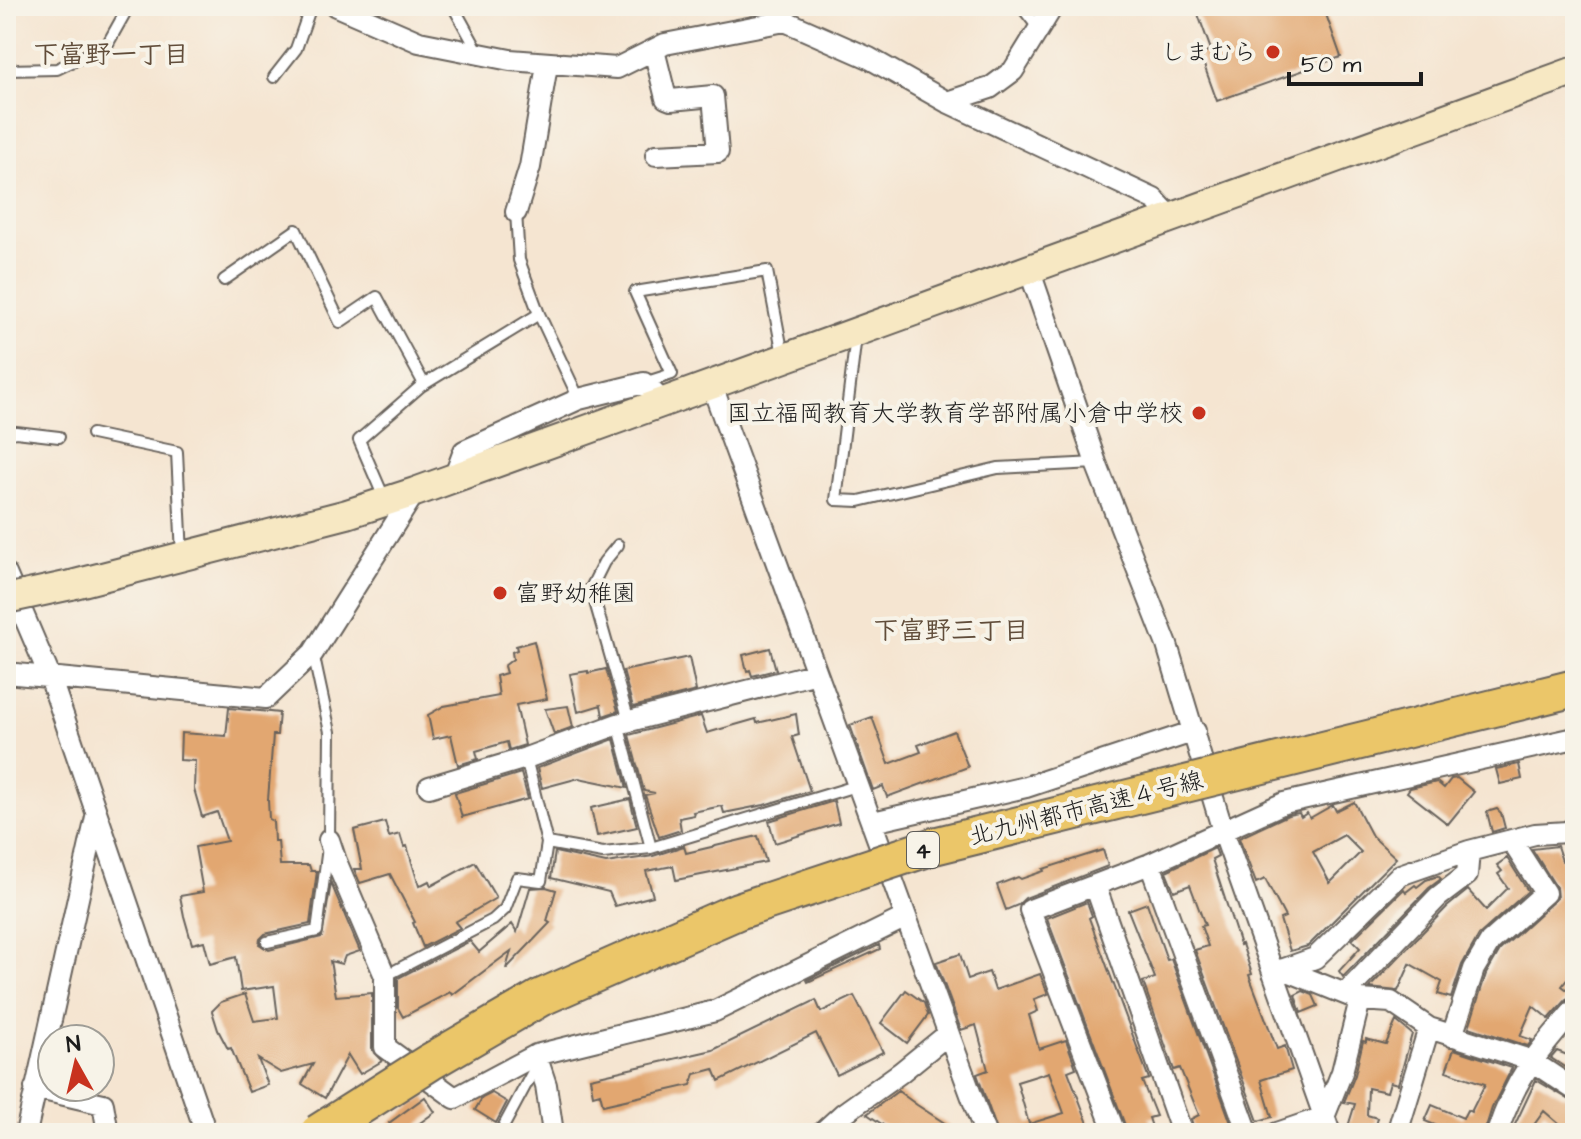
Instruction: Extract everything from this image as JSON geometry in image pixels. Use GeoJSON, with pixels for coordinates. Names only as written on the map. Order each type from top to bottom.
{"type":"FeatureCollection","features":[{"type":"Feature","properties":{"kind":"highway","name":"北九州都市高速４号線"},"geometry":{"type":"LineString","coordinates":[[318,1133],[430,1062],[540,998],[738,911],[934,846],[1575,688]]}},
{"type":"Feature","properties":{"kind":"highway","name":"北九州都市高速４号線"},"geometry":{"type":"LineString","coordinates":[[357,1133],[438,1081],[550,1019],[661,968],[834,901],[984,856],[1575,711]]}},
{"type":"Feature","properties":{"kind":"street"},"geometry":{"type":"LineString","coordinates":[[336,6],[419,42],[547,65],[617,68],[665,44],[785,21],[869,58],[947,102],[1154,199],[1170,216]]}},
{"type":"Feature","properties":{"kind":"street"},"geometry":{"type":"LineString","coordinates":[[947,102],[990,88],[1013,71],[1053,6]]}},
{"type":"Feature","properties":{"kind":"street"},"geometry":{"type":"LineString","coordinates":[[654,50],[666,98],[713,96],[718,152],[656,155]]}},
{"type":"Feature","properties":{"kind":"street"},"geometry":{"type":"LineString","coordinates":[[516,212],[530,167],[547,65]]}},
{"type":"Feature","properties":{"kind":"street"},"geometry":{"type":"LineString","coordinates":[[454,478],[464,451],[579,399],[711,383],[1575,71]]}},
{"type":"Feature","properties":{"kind":"street"},"geometry":{"type":"LineString","coordinates":[[1029,269],[1096,463],[1167,645],[1223,831],[1278,971],[1327,1125]]}},
{"type":"Feature","properties":{"kind":"street"},"geometry":{"type":"LineString","coordinates":[[711,383],[985,1133]]}},
{"type":"Feature","properties":{"kind":"street"},"geometry":{"type":"LineString","coordinates":[[6,599],[71,585],[386,502],[454,478],[653,392]]}},
{"type":"Feature","properties":{"kind":"street"},"geometry":{"type":"LineString","coordinates":[[6,673],[266,698],[313,653],[415,492]]}},
{"type":"Feature","properties":{"kind":"street"},"geometry":{"type":"LineString","coordinates":[[6,574],[50,677],[206,1133]]}},
{"type":"Feature","properties":{"kind":"street"},"geometry":{"type":"LineString","coordinates":[[429,787],[526,758],[624,723],[817,673]]}},
{"type":"Feature","properties":{"kind":"street"},"geometry":{"type":"LineString","coordinates":[[873,822],[1026,787],[1195,731]]}},
{"type":"Feature","properties":{"kind":"street"},"geometry":{"type":"LineString","coordinates":[[1115,1133],[1030,910],[1150,864],[1284,803],[1575,738]]}},
{"type":"Feature","properties":{"kind":"street"},"geometry":{"type":"LineString","coordinates":[[26,1133],[97,813]]}},
{"type":"Feature","properties":{"kind":"street"},"geometry":{"type":"LineString","coordinates":[[1278,971],[1315,958],[1400,875],[1469,851],[1535,834],[1572,834]]}},
{"type":"Feature","properties":{"kind":"street"},"geometry":{"type":"LineString","coordinates":[[329,840],[385,976],[385,1047],[455,1098],[537,1058],[715,1011],[906,917]]}},
{"type":"Feature","properties":{"kind":"street"},"geometry":{"type":"LineString","coordinates":[[1452,1036],[1474,969],[1490,942],[1545,893],[1511,840]]}},
{"type":"Feature","properties":{"kind":"street"},"geometry":{"type":"LineString","coordinates":[[1327,1125],[1342,1072],[1352,997],[1438,897],[1467,875],[1469,851]]}},
{"type":"Feature","properties":{"kind":"street"},"geometry":{"type":"LineString","coordinates":[[1150,864],[1248,1133]]}},
{"type":"Feature","properties":{"kind":"street"},"geometry":{"type":"LineString","coordinates":[[1095,885],[1182,1133]]}},
{"type":"Feature","properties":{"kind":"street"},"geometry":{"type":"LineString","coordinates":[[1278,971],[1352,997],[1391,1002],[1429,1028],[1530,1060],[1575,1090]]}},
{"type":"Feature","properties":{"kind":"street"},"geometry":{"type":"LineString","coordinates":[[1497,1133],[1508,1099],[1530,1060],[1572,1019]]}},
{"type":"Feature","properties":{"kind":"street"},"geometry":{"type":"LineString","coordinates":[[1397,1133],[1429,1028]]}},
{"type":"Feature","properties":{"kind":"street"},"geometry":{"type":"LineString","coordinates":[[822,1133],[948,1034]]}},
{"type":"Feature","properties":{"kind":"street"},"geometry":{"type":"LineString","coordinates":[[537,1058],[546,1085],[553,1133]]}},
{"type":"Feature","properties":{"kind":"street"},"geometry":{"type":"LineString","coordinates":[[35,1088],[103,1104],[108,1133]]}},
{"type":"Feature","properties":{"kind":"street"},"geometry":{"type":"LineString","coordinates":[[1277,1133],[1327,1125]]}},
{"type":"Feature","properties":{"kind":"lane"},"geometry":{"type":"LineString","coordinates":[[6,70],[57,69],[107,45],[132,6]]}},
{"type":"Feature","properties":{"kind":"lane"},"geometry":{"type":"LineString","coordinates":[[274,77],[296,49],[311,6]]}},
{"type":"Feature","properties":{"kind":"lane"},"geometry":{"type":"LineString","coordinates":[[453,6],[480,54]]}},
{"type":"Feature","properties":{"kind":"lane"},"geometry":{"type":"LineString","coordinates":[[1021,6],[1039,29]]}},
{"type":"Feature","properties":{"kind":"lane"},"geometry":{"type":"LineString","coordinates":[[516,212],[519,260],[539,314],[579,399]]}},
{"type":"Feature","properties":{"kind":"lane"},"geometry":{"type":"LineString","coordinates":[[224,280],[296,230],[340,322],[377,297],[424,384]]}},
{"type":"Feature","properties":{"kind":"lane"},"geometry":{"type":"LineString","coordinates":[[653,392],[672,374],[635,292],[767,271],[783,357]]}},
{"type":"Feature","properties":{"kind":"lane"},"geometry":{"type":"LineString","coordinates":[[386,502],[359,440],[424,384],[539,314]]}},
{"type":"Feature","properties":{"kind":"lane"},"geometry":{"type":"LineString","coordinates":[[857,331],[836,500],[859,501],[998,468],[1096,463]]}},
{"type":"Feature","properties":{"kind":"lane"},"geometry":{"type":"LineString","coordinates":[[6,434],[16,432],[59,437]]}},
{"type":"Feature","properties":{"kind":"lane"},"geometry":{"type":"LineString","coordinates":[[92,434],[177,452],[182,556]]}},
{"type":"Feature","properties":{"kind":"lane"},"geometry":{"type":"LineString","coordinates":[[618,545],[604,562],[591,588],[651,848]]}},
{"type":"Feature","properties":{"kind":"lane"},"geometry":{"type":"LineString","coordinates":[[267,942],[317,931],[329,840],[330,732],[313,653]]}},
{"type":"Feature","properties":{"kind":"lane"},"geometry":{"type":"LineString","coordinates":[[385,976],[493,920],[505,909],[517,878],[541,881],[547,843],[526,758]]}},
{"type":"Feature","properties":{"kind":"lane"},"geometry":{"type":"LineString","coordinates":[[547,843],[603,853],[651,848],[859,785]]}},
{"type":"Feature","properties":{"kind":"lane"},"geometry":{"type":"LineString","coordinates":[[500,1133],[537,1058]]}},
{"type":"Feature","properties":{"kind":"building","name":"しまむら"},"geometry":{"type":"Polygon","coordinates":[[[1195,6],[1323,6],[1341,57],[1217,101],[1200,54],[1211,50],[1195,6]]]}},
{"type":"Feature","properties":{"kind":"building"},"geometry":{"type":"Polygon","coordinates":[[[534,641],[547,699],[516,705],[525,745],[509,750],[507,742],[476,751],[478,759],[458,765],[451,735],[433,739],[428,715],[444,706],[499,696],[496,676],[506,673],[504,666],[513,659],[512,652],[517,650],[516,646],[534,641]]]}},
{"type":"Feature","properties":{"kind":"building"},"geometry":{"type":"Polygon","coordinates":[[[770,648],[776,670],[752,676],[750,670],[747,671],[743,655],[770,648]]]}},
{"type":"Feature","properties":{"kind":"building"},"geometry":{"type":"Polygon","coordinates":[[[689,657],[696,691],[633,707],[623,671],[689,657]]]}},
{"type":"Feature","properties":{"kind":"building"},"geometry":{"type":"Polygon","coordinates":[[[606,669],[618,711],[603,716],[601,705],[578,712],[570,674],[606,669]]]}},
{"type":"Feature","properties":{"kind":"building"},"geometry":{"type":"Polygon","coordinates":[[[568,706],[573,727],[554,734],[545,709],[568,706]]]}},
{"type":"Feature","properties":{"kind":"building"},"geometry":{"type":"Polygon","coordinates":[[[229,708],[279,713],[277,735],[273,735],[268,800],[274,841],[278,841],[280,865],[309,865],[311,871],[317,871],[310,924],[265,934],[259,944],[269,950],[322,937],[331,883],[360,951],[345,956],[342,964],[330,961],[336,996],[372,993],[372,1048],[382,1061],[360,1074],[348,1055],[325,1098],[302,1084],[313,1064],[281,1073],[258,1059],[268,1085],[249,1092],[231,1048],[228,1049],[218,1030],[212,1011],[221,1002],[245,994],[254,1021],[278,1018],[274,986],[241,991],[236,957],[210,964],[204,941],[192,944],[184,916],[180,896],[203,892],[195,847],[227,841],[217,812],[202,817],[194,789],[195,761],[180,760],[181,733],[226,736],[229,708]]]}},
{"type":"Feature","properties":{"kind":"building"},"geometry":{"type":"Polygon","coordinates":[[[796,714],[799,735],[792,737],[810,791],[724,813],[722,806],[693,812],[694,815],[679,818],[681,830],[659,837],[645,795],[655,793],[644,791],[629,735],[701,716],[707,733],[756,719],[757,723],[796,714]]]}},
{"type":"Feature","properties":{"kind":"building"},"geometry":{"type":"Polygon","coordinates":[[[872,717],[889,764],[921,752],[918,745],[954,731],[968,767],[887,797],[883,786],[873,790],[850,725],[872,717]]]}},
{"type":"Feature","properties":{"kind":"building"},"geometry":{"type":"Polygon","coordinates":[[[614,739],[627,788],[579,778],[542,788],[537,768],[614,739]]]}},
{"type":"Feature","properties":{"kind":"building"},"geometry":{"type":"Polygon","coordinates":[[[1519,764],[1522,779],[1500,784],[1496,769],[1519,764]]]}},
{"type":"Feature","properties":{"kind":"building"},"geometry":{"type":"Polygon","coordinates":[[[521,773],[528,799],[462,817],[455,793],[521,773]]]}},
{"type":"Feature","properties":{"kind":"building"},"geometry":{"type":"Polygon","coordinates":[[[1457,778],[1474,792],[1448,824],[1407,792],[1410,788],[1437,782],[1444,788],[1451,779],[1457,778]]]}},
{"type":"Feature","properties":{"kind":"building"},"geometry":{"type":"Polygon","coordinates":[[[630,799],[637,827],[597,836],[591,808],[630,799]]]}},
{"type":"Feature","properties":{"kind":"building"},"geometry":{"type":"Polygon","coordinates":[[[834,801],[839,823],[775,843],[769,821],[834,801]]]}},
{"type":"Feature","properties":{"kind":"building"},"geometry":{"type":"Polygon","coordinates":[[[1354,802],[1372,836],[1396,858],[1308,946],[1290,951],[1280,919],[1285,917],[1265,879],[1256,883],[1239,838],[1288,815],[1299,813],[1301,817],[1307,813],[1310,818],[1333,805],[1336,811],[1354,802]],[[1344,835],[1313,852],[1330,883],[1361,852],[1344,835]]]}},
{"type":"Feature","properties":{"kind":"building"},"geometry":{"type":"Polygon","coordinates":[[[1497,809],[1505,828],[1492,832],[1487,812],[1497,809]]]}},
{"type":"Feature","properties":{"kind":"building"},"geometry":{"type":"Polygon","coordinates":[[[385,822],[389,837],[400,834],[404,847],[407,846],[419,886],[429,881],[431,886],[475,862],[496,898],[455,922],[460,928],[423,947],[415,922],[390,874],[360,883],[354,869],[362,869],[354,830],[385,822]]]}},
{"type":"Feature","properties":{"kind":"building"},"geometry":{"type":"Polygon","coordinates":[[[758,836],[766,862],[676,880],[673,866],[646,871],[653,896],[615,906],[609,892],[551,878],[555,852],[606,863],[653,856],[684,846],[686,853],[758,836]]]}},
{"type":"Feature","properties":{"kind":"building"},"geometry":{"type":"Polygon","coordinates":[[[1557,846],[1562,861],[1575,856],[1575,969],[1562,986],[1575,996],[1566,1000],[1549,1019],[1533,1006],[1520,1036],[1532,1040],[1528,1046],[1469,1027],[1486,974],[1500,950],[1557,898],[1556,887],[1532,849],[1557,846]]]}},
{"type":"Feature","properties":{"kind":"building"},"geometry":{"type":"Polygon","coordinates":[[[1215,848],[1218,856],[1212,859],[1252,974],[1249,975],[1277,1049],[1285,1046],[1292,1070],[1261,1080],[1272,1117],[1258,1121],[1195,950],[1208,946],[1201,926],[1205,925],[1190,885],[1174,891],[1166,871],[1215,848]]]}},
{"type":"Feature","properties":{"kind":"building"},"geometry":{"type":"Polygon","coordinates":[[[1103,850],[1108,866],[1025,898],[1006,910],[997,885],[1103,850]]]}},
{"type":"Feature","properties":{"kind":"building"},"geometry":{"type":"Polygon","coordinates":[[[1507,858],[1528,891],[1479,935],[1462,965],[1451,998],[1438,994],[1442,982],[1410,964],[1398,991],[1369,988],[1447,907],[1468,890],[1486,910],[1508,888],[1498,874],[1502,871],[1497,865],[1507,858]]]}},
{"type":"Feature","properties":{"kind":"building"},"geometry":{"type":"Polygon","coordinates":[[[1438,876],[1441,879],[1343,977],[1339,971],[1360,948],[1352,940],[1404,889],[1406,892],[1438,876]]]}},
{"type":"Feature","properties":{"kind":"building"},"geometry":{"type":"Polygon","coordinates":[[[530,888],[556,890],[547,921],[550,923],[506,969],[511,951],[452,995],[450,992],[403,1017],[398,1008],[398,978],[470,941],[479,952],[512,924],[517,932],[530,888]]]}},
{"type":"Feature","properties":{"kind":"building"},"geometry":{"type":"Polygon","coordinates":[[[1087,902],[1092,916],[1089,918],[1149,1079],[1142,1081],[1156,1116],[1149,1118],[1154,1133],[1128,1133],[1047,918],[1087,902]]]}},
{"type":"Feature","properties":{"kind":"building"},"geometry":{"type":"Polygon","coordinates":[[[1147,903],[1167,960],[1171,959],[1232,1126],[1212,1133],[1195,1133],[1191,1119],[1199,1115],[1180,1068],[1174,1070],[1143,982],[1155,978],[1128,910],[1147,903]]]}},
{"type":"Feature","properties":{"kind":"building"},"geometry":{"type":"Polygon","coordinates":[[[879,945],[880,949],[808,982],[807,980],[879,945]]]}},
{"type":"Feature","properties":{"kind":"building"},"geometry":{"type":"Polygon","coordinates":[[[960,954],[968,979],[989,972],[995,990],[1040,974],[1048,994],[1034,999],[1038,1011],[1029,1015],[1039,1049],[1066,1040],[1076,1068],[1068,1071],[1089,1126],[1067,1133],[998,1133],[977,1074],[988,1070],[976,1025],[961,1030],[936,962],[960,954]],[[1049,1072],[1017,1082],[1029,1124],[1064,1113],[1049,1072]]]}},
{"type":"Feature","properties":{"kind":"building"},"geometry":{"type":"Polygon","coordinates":[[[906,990],[924,1003],[928,1015],[907,1043],[881,1023],[906,990]]]}},
{"type":"Feature","properties":{"kind":"building"},"geometry":{"type":"Polygon","coordinates":[[[1303,991],[1313,995],[1318,1006],[1301,1013],[1295,995],[1303,991]]]}},
{"type":"Feature","properties":{"kind":"building"},"geometry":{"type":"Polygon","coordinates":[[[854,996],[883,1052],[837,1075],[816,1033],[719,1081],[714,1069],[695,1074],[691,1085],[603,1105],[600,1093],[593,1095],[590,1078],[713,1050],[816,1000],[821,1012],[854,996]]]}},
{"type":"Feature","properties":{"kind":"building"},"geometry":{"type":"Polygon","coordinates":[[[1396,1021],[1412,1034],[1398,1084],[1390,1082],[1387,1092],[1368,1088],[1367,1115],[1377,1118],[1373,1133],[1346,1133],[1355,1104],[1344,1102],[1355,1075],[1363,1041],[1386,1044],[1396,1021]]]}},
{"type":"Feature","properties":{"kind":"building"},"geometry":{"type":"Polygon","coordinates":[[[1454,1049],[1512,1068],[1492,1108],[1484,1133],[1454,1133],[1425,1121],[1432,1105],[1463,1118],[1467,1110],[1471,1112],[1485,1084],[1446,1071],[1454,1049]]]}},
{"type":"Feature","properties":{"kind":"building"},"geometry":{"type":"Polygon","coordinates":[[[1557,1051],[1575,1058],[1575,1074],[1551,1058],[1557,1051]]]}},
{"type":"Feature","properties":{"kind":"building"},"geometry":{"type":"Polygon","coordinates":[[[1536,1080],[1575,1103],[1575,1120],[1566,1130],[1544,1111],[1528,1133],[1511,1133],[1536,1080]]]}},
{"type":"Feature","properties":{"kind":"building"},"geometry":{"type":"Polygon","coordinates":[[[898,1091],[960,1133],[895,1133],[867,1114],[898,1091]]]}},
{"type":"Feature","properties":{"kind":"building"},"geometry":{"type":"Polygon","coordinates":[[[492,1093],[507,1102],[496,1123],[475,1110],[482,1098],[492,1093]]]}},
{"type":"Feature","properties":{"kind":"building"},"geometry":{"type":"Polygon","coordinates":[[[425,1097],[435,1112],[406,1133],[397,1133],[389,1123],[425,1097]]]}},
{"type":"Feature","properties":{"kind":"place","name":"しまむら"},"geometry":{"type":"Point","coordinates":[1273,52]}},
{"type":"Feature","properties":{"kind":"place","name":"国立福岡教育大学教育学部附属小倉中学校"},"geometry":{"type":"Point","coordinates":[1199,413]}},
{"type":"Feature","properties":{"kind":"place","name":"富野幼稚園"},"geometry":{"type":"Point","coordinates":[500,593]}},
{"type":"Feature","properties":{"kind":"district","name":"下富野一丁目"},"geometry":{"type":"Point","coordinates":[111,54]}},
{"type":"Feature","properties":{"kind":"district","name":"下富野三丁目"},"geometry":{"type":"Point","coordinates":[951,630]}}]}
